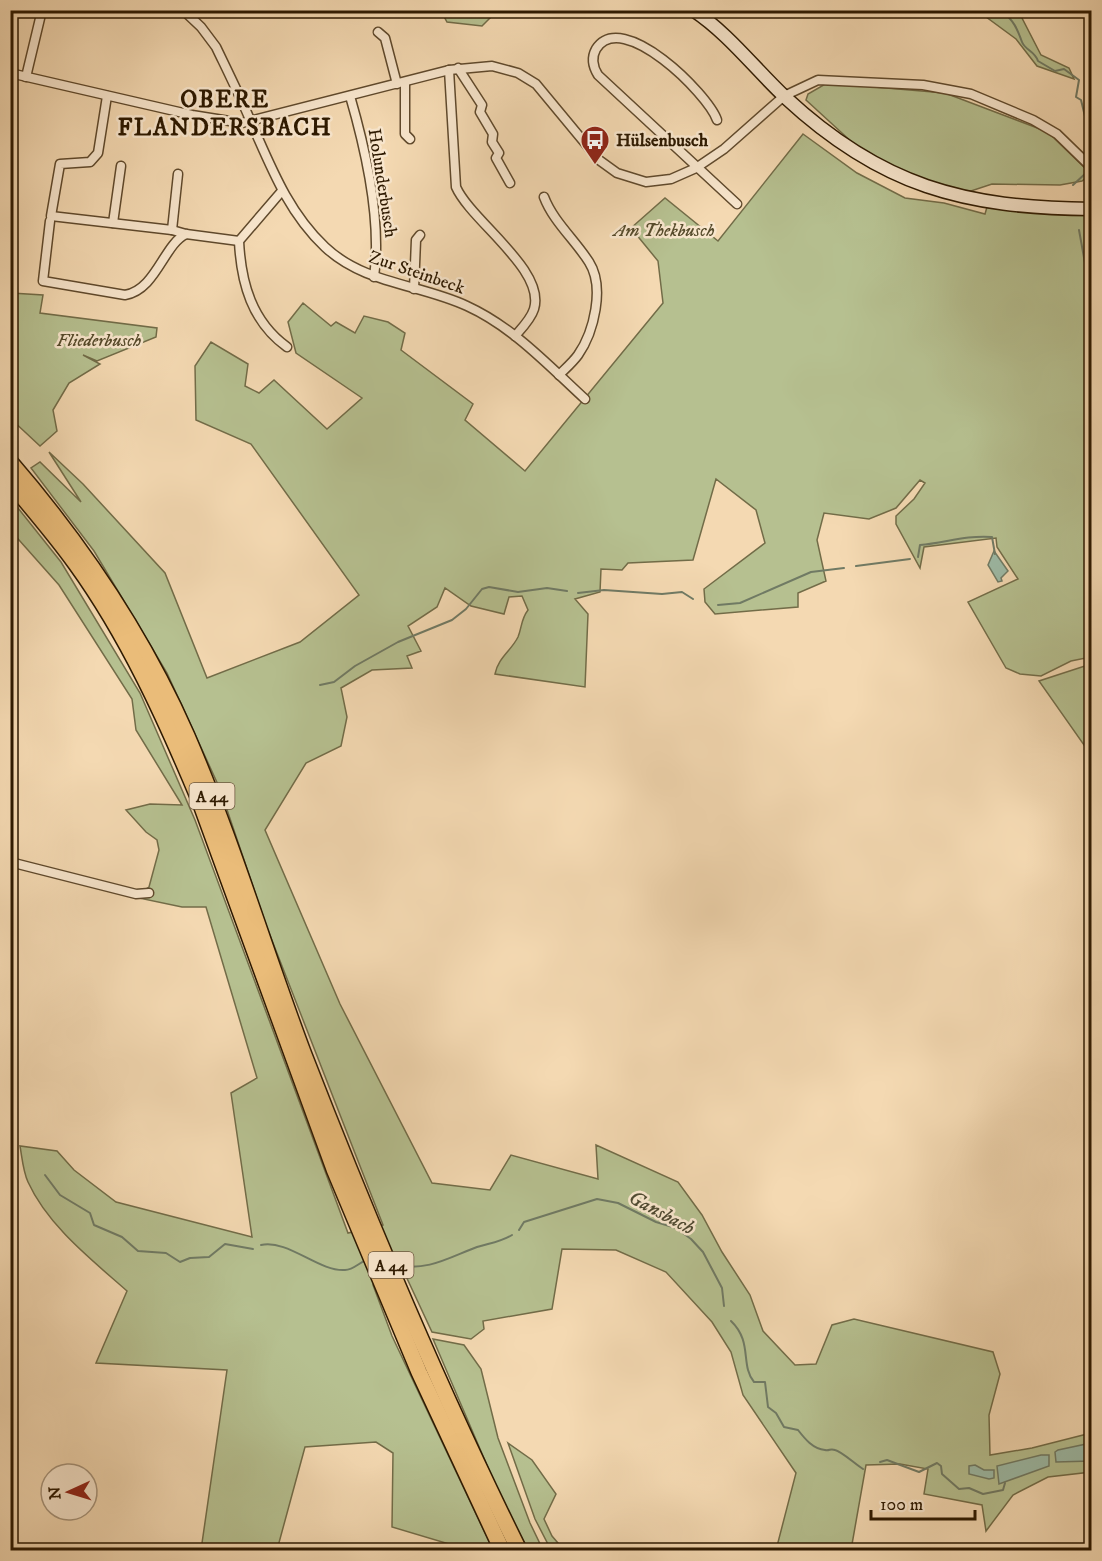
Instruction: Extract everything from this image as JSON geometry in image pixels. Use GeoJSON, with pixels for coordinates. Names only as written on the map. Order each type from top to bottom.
{"type":"FeatureCollection","features":[{"type":"Feature","properties":{"kind":"highway","name":"A 44"},"geometry":{"type":"LineString","coordinates":[[10,462],[55,513],[87,560],[134,635],[181,723],[211,794],[341,1167]]}},
{"type":"Feature","properties":{"kind":"highway","name":"A 44"},"geometry":{"type":"LineString","coordinates":[[10,482],[77,565],[149,686],[199,799],[341,1167],[502,1551]]}},
{"type":"Feature","properties":{"kind":"highway","name":"A 44"},"geometry":{"type":"LineString","coordinates":[[426,1369],[519,1551]]}},
{"type":"Feature","properties":{"kind":"main road"},"geometry":{"type":"LineString","coordinates":[[693,10],[712,24],[784,96],[839,142],[880,167],[915,184],[976,201],[1092,209]]}},
{"type":"Feature","properties":{"kind":"street"},"geometry":{"type":"LineString","coordinates":[[26,77],[42,10]]}},
{"type":"Feature","properties":{"kind":"street","name":"Zur Steinbeck"},"geometry":{"type":"LineString","coordinates":[[183,10],[201,27],[216,47],[281,192],[326,248],[341,260],[374,277],[464,305],[515,336],[585,399]]}},
{"type":"Feature","properties":{"kind":"street"},"geometry":{"type":"LineString","coordinates":[[378,32],[385,38],[401,82],[405,134],[410,139]]}},
{"type":"Feature","properties":{"kind":"street"},"geometry":{"type":"LineString","coordinates":[[717,120],[713,108],[664,61],[646,48],[625,38],[614,37],[602,41],[597,48],[593,62],[598,75],[737,204]]}},
{"type":"Feature","properties":{"kind":"street"},"geometry":{"type":"LineString","coordinates":[[10,73],[236,123],[251,122],[453,69],[492,66],[526,77],[545,92],[593,154],[623,176],[646,182],[659,181],[696,168],[724,149],[784,96],[818,80],[932,86],[971,94],[1052,130],[1092,168]]}},
{"type":"Feature","properties":{"kind":"street"},"geometry":{"type":"LineString","coordinates":[[453,69],[482,105],[480,112],[494,134],[492,142],[499,153],[496,158],[510,183]]}},
{"type":"Feature","properties":{"kind":"street"},"geometry":{"type":"LineString","coordinates":[[453,69],[454,181],[461,197],[505,246],[528,278],[535,294],[534,311],[515,336]]}},
{"type":"Feature","properties":{"kind":"street"},"geometry":{"type":"LineString","coordinates":[[108,96],[98,153],[90,162],[60,164],[50,219],[43,281],[125,295],[138,290],[168,257],[177,240],[186,234]]}},
{"type":"Feature","properties":{"kind":"street","name":"Holunderbusch"},"geometry":{"type":"LineString","coordinates":[[350,96],[376,216],[377,256],[374,277]]}},
{"type":"Feature","properties":{"kind":"street"},"geometry":{"type":"LineString","coordinates":[[114,223],[121,166]]}},
{"type":"Feature","properties":{"kind":"street"},"geometry":{"type":"LineString","coordinates":[[172,230],[178,174]]}},
{"type":"Feature","properties":{"kind":"street"},"geometry":{"type":"LineString","coordinates":[[239,241],[281,192]]}},
{"type":"Feature","properties":{"kind":"street"},"geometry":{"type":"LineString","coordinates":[[544,197],[548,208],[587,259],[596,280],[596,300],[589,335],[578,354],[559,375]]}},
{"type":"Feature","properties":{"kind":"street"},"geometry":{"type":"LineString","coordinates":[[50,219],[114,223],[239,241]]}},
{"type":"Feature","properties":{"kind":"street"},"geometry":{"type":"LineString","coordinates":[[414,289],[416,240],[420,235]]}},
{"type":"Feature","properties":{"kind":"street"},"geometry":{"type":"LineString","coordinates":[[239,241],[253,309],[272,336],[287,347]]}},
{"type":"Feature","properties":{"kind":"street"},"geometry":{"type":"LineString","coordinates":[[10,862],[136,894],[149,893]]}},
{"type":"Feature","properties":{"kind":"green space"},"geometry":{"type":"Polygon","coordinates":[[[441,11],[497,11],[482,26],[447,22],[441,11]]]}},
{"type":"Feature","properties":{"kind":"green space"},"geometry":{"type":"Polygon","coordinates":[[[978,11],[1022,11],[1022,18],[1041,55],[1069,68],[1074,79],[1037,66],[1016,39],[978,11]]]}},
{"type":"Feature","properties":{"kind":"green space"},"geometry":{"type":"Polygon","coordinates":[[[827,83],[945,93],[1048,132],[1091,174],[1082,181],[1060,185],[992,184],[965,193],[910,176],[855,145],[806,100],[808,94],[827,83]]]}},
{"type":"Feature","properties":{"kind":"green space","name":"Am Thekbusch"},"geometry":{"type":"Polygon","coordinates":[[[803,134],[857,173],[905,198],[944,203],[985,214],[987,207],[1091,213],[1092,340],[1085,342],[1092,378],[1091,657],[1071,661],[1041,676],[1020,674],[1006,668],[968,602],[1018,579],[997,547],[996,538],[924,547],[920,568],[896,524],[896,516],[914,499],[925,483],[920,480],[896,508],[869,519],[824,513],[817,540],[826,581],[798,593],[798,607],[715,614],[705,602],[704,589],[765,543],[756,510],[716,479],[693,560],[628,563],[622,570],[601,569],[600,592],[575,599],[588,614],[585,687],[495,674],[499,663],[518,637],[528,610],[522,596],[509,597],[504,614],[471,606],[445,588],[437,607],[408,626],[421,651],[407,656],[412,668],[372,670],[341,688],[347,717],[341,746],[306,763],[265,830],[340,1004],[432,1183],[490,1190],[511,1155],[598,1179],[596,1145],[678,1182],[702,1215],[722,1252],[750,1295],[763,1331],[795,1365],[816,1364],[832,1325],[854,1319],[993,1352],[1000,1374],[989,1415],[990,1455],[1032,1448],[1091,1433],[1091,1472],[1048,1477],[1013,1495],[986,1531],[982,1505],[924,1494],[928,1469],[900,1464],[866,1465],[851,1550],[776,1550],[796,1473],[743,1395],[731,1352],[712,1322],[666,1272],[616,1250],[562,1249],[552,1309],[483,1321],[484,1329],[471,1339],[432,1332],[404,1272],[373,1285],[392,1336],[493,1550],[469,1550],[392,1527],[393,1453],[376,1442],[305,1447],[277,1550],[201,1550],[227,1370],[96,1363],[127,1291],[72,1241],[47,1213],[28,1182],[20,1146],[57,1151],[74,1170],[116,1202],[252,1237],[231,1093],[257,1078],[206,907],[182,907],[134,897],[149,887],[159,850],[157,840],[146,832],[126,810],[150,804],[182,805],[136,730],[132,699],[59,585],[11,531],[10,498],[61,562],[140,693],[195,820],[348,1233],[383,1225],[266,925],[220,789],[167,673],[94,551],[31,468],[40,462],[81,502],[49,452],[83,484],[165,573],[207,678],[300,642],[359,595],[251,444],[196,420],[195,366],[211,342],[248,364],[245,386],[259,393],[274,380],[327,429],[362,398],[296,353],[288,322],[303,303],[331,326],[336,322],[355,333],[364,316],[388,322],[405,333],[401,350],[473,404],[465,420],[525,471],[663,303],[658,261],[631,228],[665,198],[718,241],[803,134]]]}},
{"type":"Feature","properties":{"kind":"green space","name":"Fliederbusch"},"geometry":{"type":"Polygon","coordinates":[[[11,293],[43,295],[40,313],[157,328],[156,337],[97,361],[83,355],[100,364],[69,383],[53,410],[57,431],[40,446],[11,419],[11,293]]]}},
{"type":"Feature","properties":{"kind":"green space"},"geometry":{"type":"Polygon","coordinates":[[[1092,664],[1091,755],[1039,681],[1092,664]]]}},
{"type":"Feature","properties":{"kind":"green space"},"geometry":{"type":"Polygon","coordinates":[[[433,1339],[464,1345],[481,1369],[498,1438],[530,1523],[543,1550],[528,1550],[495,1484],[433,1339]]]}},
{"type":"Feature","properties":{"kind":"green space"},"geometry":{"type":"Polygon","coordinates":[[[508,1443],[532,1460],[556,1494],[544,1519],[552,1536],[564,1550],[551,1550],[535,1519],[508,1443]]]}},
{"type":"Feature","properties":{"kind":"shaded area"},"geometry":{"type":"Polygon","coordinates":[[[994,551],[1008,571],[1001,578],[1002,581],[998,582],[988,565],[994,551]]]}},
{"type":"Feature","properties":{"kind":"shaded area"},"geometry":{"type":"Polygon","coordinates":[[[1091,1443],[1091,1461],[1056,1462],[1055,1452],[1058,1450],[1091,1443]]]}},
{"type":"Feature","properties":{"kind":"shaded area"},"geometry":{"type":"Polygon","coordinates":[[[1049,1455],[1049,1466],[999,1484],[997,1466],[1049,1455]]]}},
{"type":"Feature","properties":{"kind":"shaded area"},"geometry":{"type":"Polygon","coordinates":[[[975,1465],[984,1470],[994,1470],[994,1478],[969,1474],[969,1466],[975,1465]]]}},
{"type":"Feature","properties":{"kind":"waterway"},"geometry":{"type":"LineString","coordinates":[[990,10],[996,10]]}},
{"type":"Feature","properties":{"kind":"waterway"},"geometry":{"type":"LineString","coordinates":[[1001,10],[1012,21],[1023,45],[1035,55],[1038,61],[1055,71],[1064,69],[1079,80],[1076,97],[1081,100],[1092,145]]}},
{"type":"Feature","properties":{"kind":"waterway"},"geometry":{"type":"LineString","coordinates":[[1073,185],[1087,172]]}},
{"type":"Feature","properties":{"kind":"waterway"},"geometry":{"type":"LineString","coordinates":[[1079,230],[1092,302]]}},
{"type":"Feature","properties":{"kind":"waterway"},"geometry":{"type":"LineString","coordinates":[[918,557],[920,545],[982,537],[992,537],[995,554]]}},
{"type":"Feature","properties":{"kind":"waterway"},"geometry":{"type":"LineString","coordinates":[[856,566],[910,559]]}},
{"type":"Feature","properties":{"kind":"waterway"},"geometry":{"type":"LineString","coordinates":[[718,605],[740,603],[811,572],[844,568]]}},
{"type":"Feature","properties":{"kind":"waterway"},"geometry":{"type":"LineString","coordinates":[[320,685],[334,682],[355,666],[398,642],[452,620],[466,609],[482,589],[489,587],[518,592],[547,588],[567,591]]}},
{"type":"Feature","properties":{"kind":"waterway"},"geometry":{"type":"LineString","coordinates":[[578,593],[604,590],[662,594],[682,592],[693,599]]}},
{"type":"Feature","properties":{"kind":"waterway","name":"Gansbach"},"geometry":{"type":"LineString","coordinates":[[45,1175],[60,1195],[90,1213],[94,1225],[122,1237],[138,1251],[166,1253],[180,1262],[190,1258],[209,1257],[225,1244],[253,1249]]}},
{"type":"Feature","properties":{"kind":"waterway","name":"Gansbach"},"geometry":{"type":"LineString","coordinates":[[519,1230],[524,1222],[597,1199],[618,1203],[656,1222],[676,1228],[691,1239],[703,1252],[722,1288],[724,1306]]}},
{"type":"Feature","properties":{"kind":"waterway","name":"Gansbach"},"geometry":{"type":"LineString","coordinates":[[396,1265],[407,1267],[428,1265],[512,1235]]}},
{"type":"Feature","properties":{"kind":"waterway","name":"Gansbach"},"geometry":{"type":"LineString","coordinates":[[261,1245],[271,1244],[282,1247],[335,1269],[348,1270],[366,1260]]}},
{"type":"Feature","properties":{"kind":"waterway","name":"Gansbach"},"geometry":{"type":"LineString","coordinates":[[731,1321],[742,1337],[750,1375],[754,1382],[765,1382],[768,1407],[776,1413],[784,1427],[798,1430],[817,1448],[838,1451],[863,1469]]}},
{"type":"Feature","properties":{"kind":"waterway","name":"Gansbach"},"geometry":{"type":"LineString","coordinates":[[880,1462],[887,1460],[919,1472],[937,1463],[941,1466],[942,1474],[959,1489],[969,1488],[983,1494],[1003,1490],[1005,1483]]}},
{"type":"Feature","properties":{"kind":"place","name":"Hülsenbusch"},"geometry":{"type":"Point","coordinates":[595,166]}},
{"type":"Feature","properties":{"kind":"district","name":"OBERE FLANDERSBACH"},"geometry":{"type":"Point","coordinates":[225,113]}}]}
